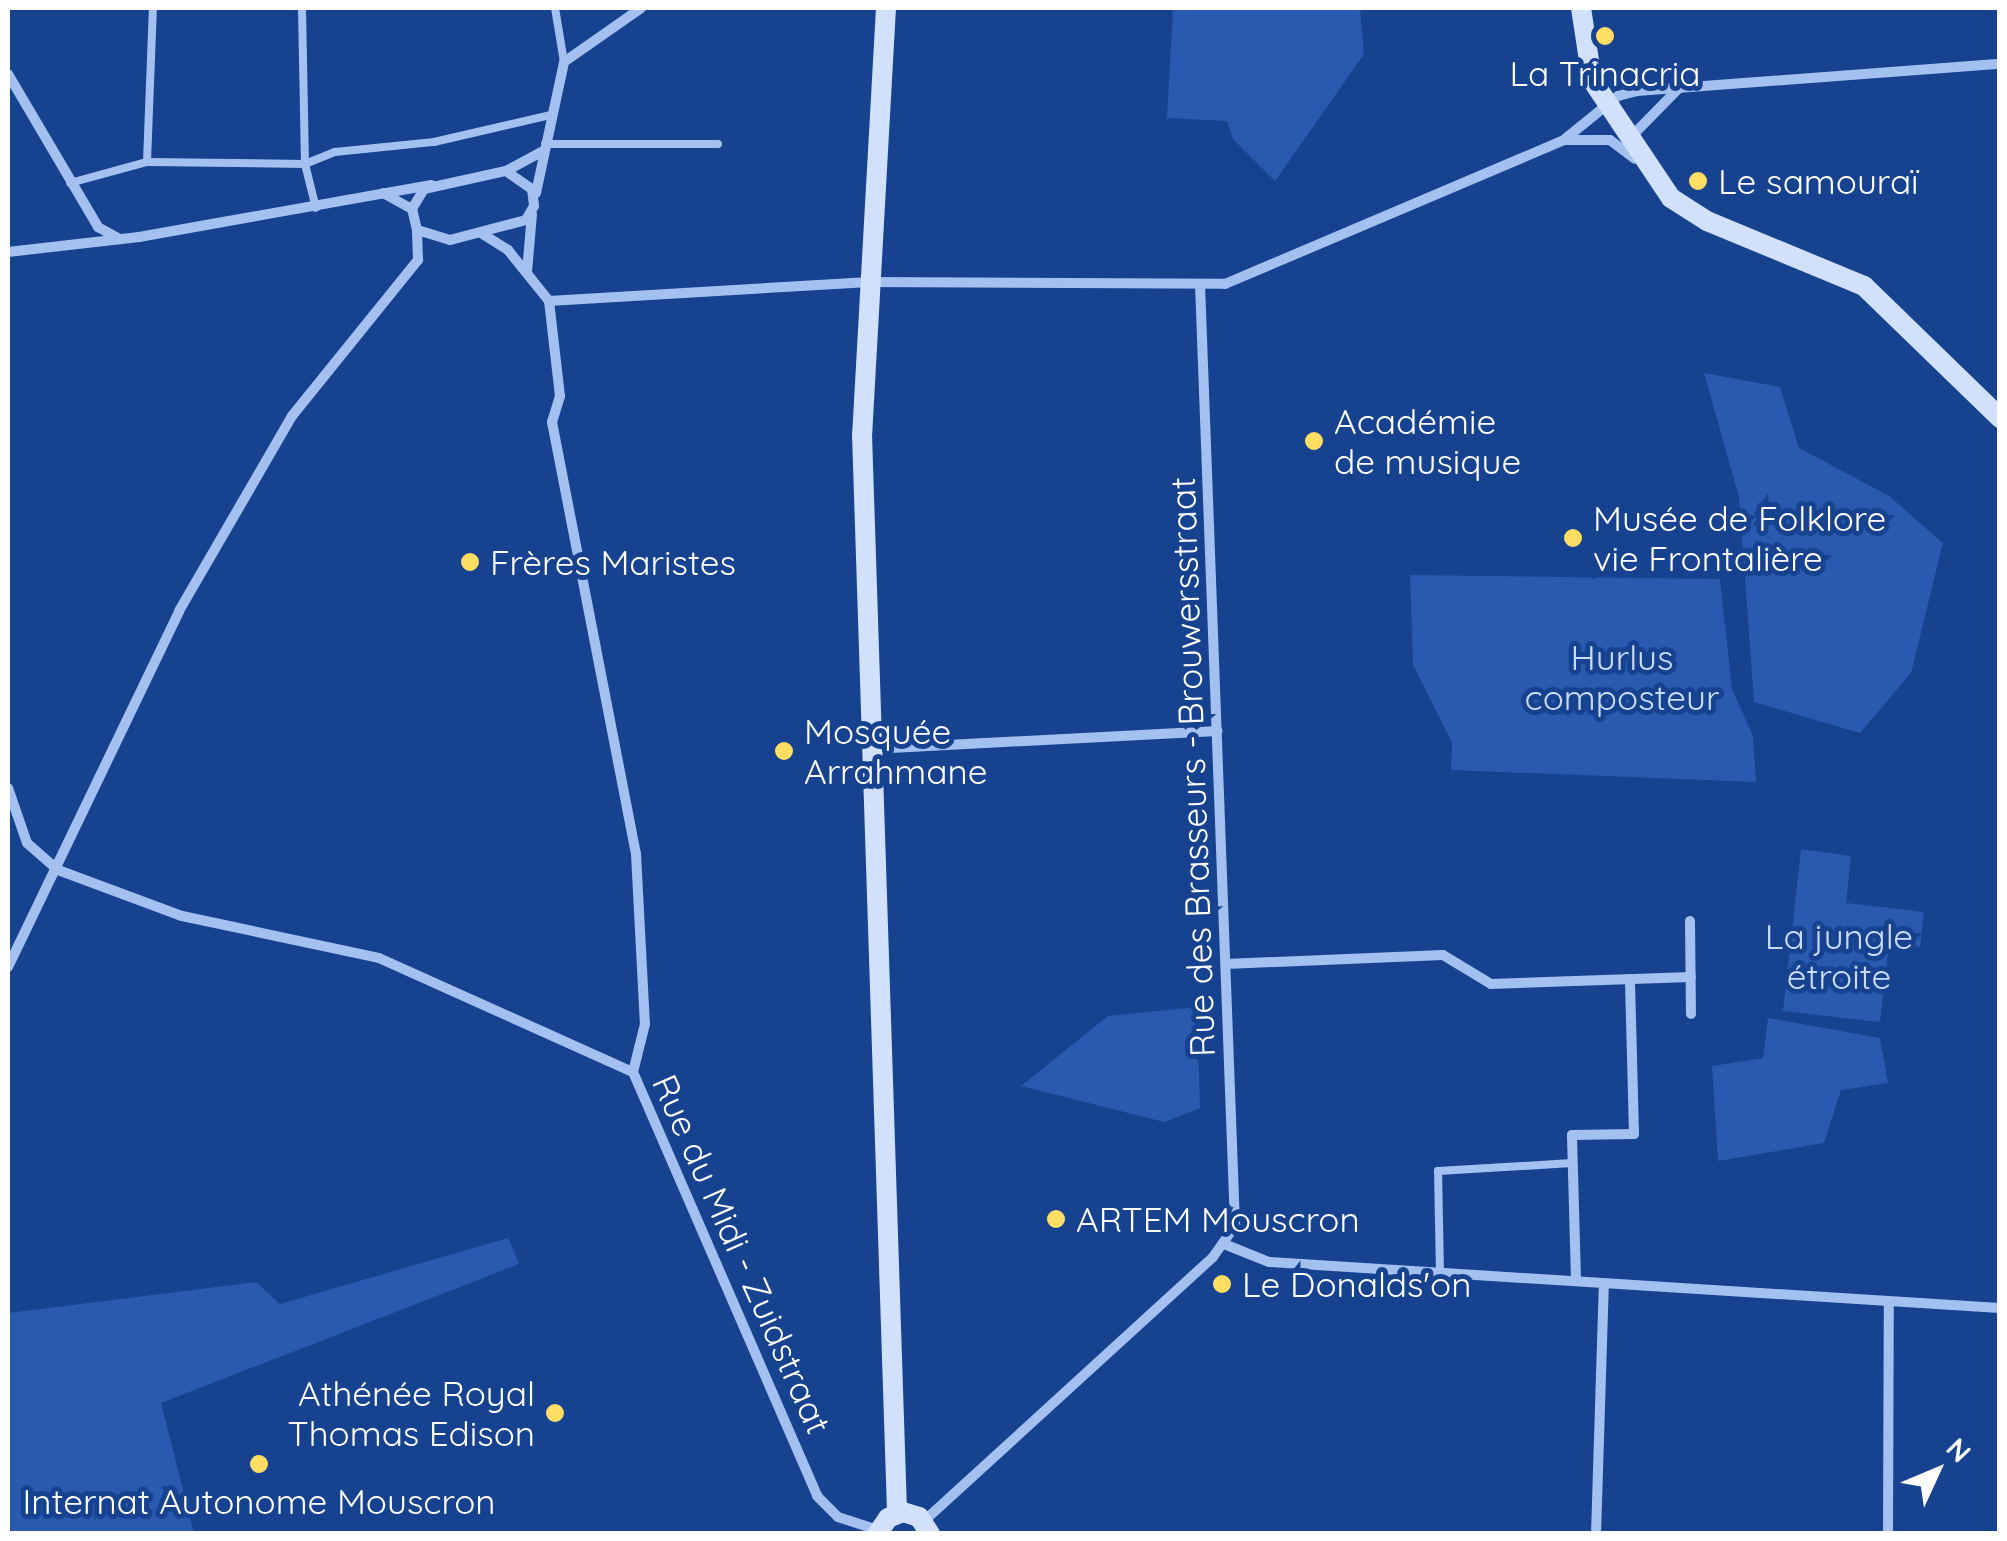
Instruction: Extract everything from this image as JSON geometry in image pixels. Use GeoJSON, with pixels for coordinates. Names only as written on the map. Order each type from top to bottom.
{"type":"FeatureCollection","features":[{"type":"Feature","properties":{"kind":"street"},"geometry":{"type":"LineString","coordinates":[[527,272],[532,214],[564,62],[641,8]]}},
{"type":"Feature","properties":{"kind":"street"},"geometry":{"type":"LineString","coordinates":[[878,1532],[897,1513],[862,434],[886,8]]}},
{"type":"Feature","properties":{"kind":"street"},"geometry":{"type":"LineString","coordinates":[[1582,8],[1589,70],[1648,172]]}},
{"type":"Feature","properties":{"kind":"street"},"geometry":{"type":"LineString","coordinates":[[549,301],[869,282],[1200,286],[1248,275],[1564,140],[1629,92],[2000,64]]}},
{"type":"Feature","properties":{"kind":"street"},"geometry":{"type":"LineString","coordinates":[[8,74],[98,227],[120,240]]}},
{"type":"Feature","properties":{"kind":"street"},"geometry":{"type":"LineString","coordinates":[[1630,138],[1680,87]]}},
{"type":"Feature","properties":{"kind":"street"},"geometry":{"type":"LineString","coordinates":[[1564,140],[1610,140],[1692,214],[1864,286],[2000,418]]}},
{"type":"Feature","properties":{"kind":"street"},"geometry":{"type":"LineString","coordinates":[[8,252],[120,240],[506,172],[545,142]]}},
{"type":"Feature","properties":{"kind":"street"},"geometry":{"type":"LineString","coordinates":[[506,172],[526,180],[535,198]]}},
{"type":"Feature","properties":{"kind":"street"},"geometry":{"type":"LineString","coordinates":[[412,209],[432,185]]}},
{"type":"Feature","properties":{"kind":"street"},"geometry":{"type":"LineString","coordinates":[[8,967],[58,870],[179,611],[292,416],[418,260],[412,209],[382,193]]}},
{"type":"Feature","properties":{"kind":"street"},"geometry":{"type":"LineString","coordinates":[[417,230],[437,240],[520,224],[532,214]]}},
{"type":"Feature","properties":{"kind":"street"},"geometry":{"type":"LineString","coordinates":[[481,233],[527,272],[549,301],[560,396],[552,422],[636,854],[645,1024],[633,1072]]}},
{"type":"Feature","properties":{"kind":"street","name":"Rue des Brasseurs - Brouwersstraat"},"geometry":{"type":"LineString","coordinates":[[1200,286],[1238,1203],[1224,1244]]}},
{"type":"Feature","properties":{"kind":"street"},"geometry":{"type":"LineString","coordinates":[[872,749],[1218,731]]}},
{"type":"Feature","properties":{"kind":"street","name":"Rue du Midi - Zuidstraat"},"geometry":{"type":"LineString","coordinates":[[8,788],[27,842],[58,870],[182,916],[378,958],[633,1072],[817,1496],[838,1517],[878,1532]]}},
{"type":"Feature","properties":{"kind":"street"},"geometry":{"type":"LineString","coordinates":[[1690,921],[1691,1014]]}},
{"type":"Feature","properties":{"kind":"street"},"geometry":{"type":"LineString","coordinates":[[1226,964],[1443,955],[1492,984],[1691,977]]}},
{"type":"Feature","properties":{"kind":"street"},"geometry":{"type":"LineString","coordinates":[[1576,1280],[1572,1135],[1634,1134],[1630,979]]}},
{"type":"Feature","properties":{"kind":"street"},"geometry":{"type":"LineString","coordinates":[[897,1513],[927,1527],[1224,1244],[1269,1262],[2000,1308]]}},
{"type":"Feature","properties":{"kind":"street"},"geometry":{"type":"LineString","coordinates":[[1596,1534],[1604,1283]]}},
{"type":"Feature","properties":{"kind":"street"},"geometry":{"type":"LineString","coordinates":[[1888,1534],[1889,1301]]}},
{"type":"Feature","properties":{"kind":"lane"},"geometry":{"type":"LineString","coordinates":[[148,162],[152,8]]}},
{"type":"Feature","properties":{"kind":"lane"},"geometry":{"type":"LineString","coordinates":[[302,8],[305,164],[316,208]]}},
{"type":"Feature","properties":{"kind":"lane"},"geometry":{"type":"LineString","coordinates":[[556,8],[564,62]]}},
{"type":"Feature","properties":{"kind":"lane"},"geometry":{"type":"LineString","coordinates":[[70,183],[148,162],[305,164],[335,152],[434,142],[550,114]]}},
{"type":"Feature","properties":{"kind":"lane"},"geometry":{"type":"LineString","coordinates":[[545,142],[718,144]]}},
{"type":"Feature","properties":{"kind":"lane"},"geometry":{"type":"LineString","coordinates":[[1440,1274],[1438,1171],[1572,1163]]}},
{"type":"Feature","properties":{"kind":"green space"},"geometry":{"type":"Polygon","coordinates":[[[1173,8],[1360,8],[1364,54],[1275,181],[1233,139],[1227,121],[1167,118],[1173,8]]]}},
{"type":"Feature","properties":{"kind":"green space"},"geometry":{"type":"Polygon","coordinates":[[[1704,373],[1780,387],[1799,448],[1889,496],[1943,543],[1911,673],[1860,733],[1754,702],[1739,497],[1704,373]]]}},
{"type":"Feature","properties":{"kind":"green space","name":"Hurlus composteur"},"geometry":{"type":"Polygon","coordinates":[[[1410,575],[1720,579],[1732,689],[1753,736],[1756,782],[1451,770],[1452,743],[1413,665],[1410,575]]]}},
{"type":"Feature","properties":{"kind":"green space","name":"La jungle étroite"},"geometry":{"type":"Polygon","coordinates":[[[1801,849],[1851,856],[1846,903],[1924,912],[1920,947],[1889,944],[1880,1022],[1783,1011],[1801,849]]]}},
{"type":"Feature","properties":{"kind":"green space"},"geometry":{"type":"Polygon","coordinates":[[[1197,1007],[1200,1108],[1164,1122],[1021,1086],[1108,1016],[1197,1007]]]}},
{"type":"Feature","properties":{"kind":"green space"},"geometry":{"type":"Polygon","coordinates":[[[1768,1018],[1880,1038],[1888,1083],[1841,1090],[1824,1143],[1718,1161],[1712,1066],[1763,1058],[1768,1018]]]}},
{"type":"Feature","properties":{"kind":"green space"},"geometry":{"type":"Polygon","coordinates":[[[508,1238],[519,1264],[161,1403],[194,1533],[8,1533],[8,1313],[256,1282],[280,1304],[508,1238]]]}},
{"type":"Feature","properties":{"kind":"place","name":"La Trinacria"},"geometry":{"type":"Point","coordinates":[1605,36]}},
{"type":"Feature","properties":{"kind":"place","name":"Le samouraï"},"geometry":{"type":"Point","coordinates":[1698,181]}},
{"type":"Feature","properties":{"kind":"place","name":"Académie de musique"},"geometry":{"type":"Point","coordinates":[1314,441]}},
{"type":"Feature","properties":{"kind":"place","name":"Musée de Folklore vie Frontalière"},"geometry":{"type":"Point","coordinates":[1573,538]}},
{"type":"Feature","properties":{"kind":"place","name":"Frères Maristes"},"geometry":{"type":"Point","coordinates":[470,562]}},
{"type":"Feature","properties":{"kind":"place","name":"Mosquée Arrahmane"},"geometry":{"type":"Point","coordinates":[784,751]}},
{"type":"Feature","properties":{"kind":"place","name":"ARTEM Mouscron"},"geometry":{"type":"Point","coordinates":[1056,1219]}},
{"type":"Feature","properties":{"kind":"place","name":"Le Donalds'on"},"geometry":{"type":"Point","coordinates":[1222,1284]}},
{"type":"Feature","properties":{"kind":"place","name":"Athénée Royal Thomas Edison"},"geometry":{"type":"Point","coordinates":[555,1413]}},
{"type":"Feature","properties":{"kind":"place","name":"Internat Autonome Mouscron"},"geometry":{"type":"Point","coordinates":[259,1464]}}]}
